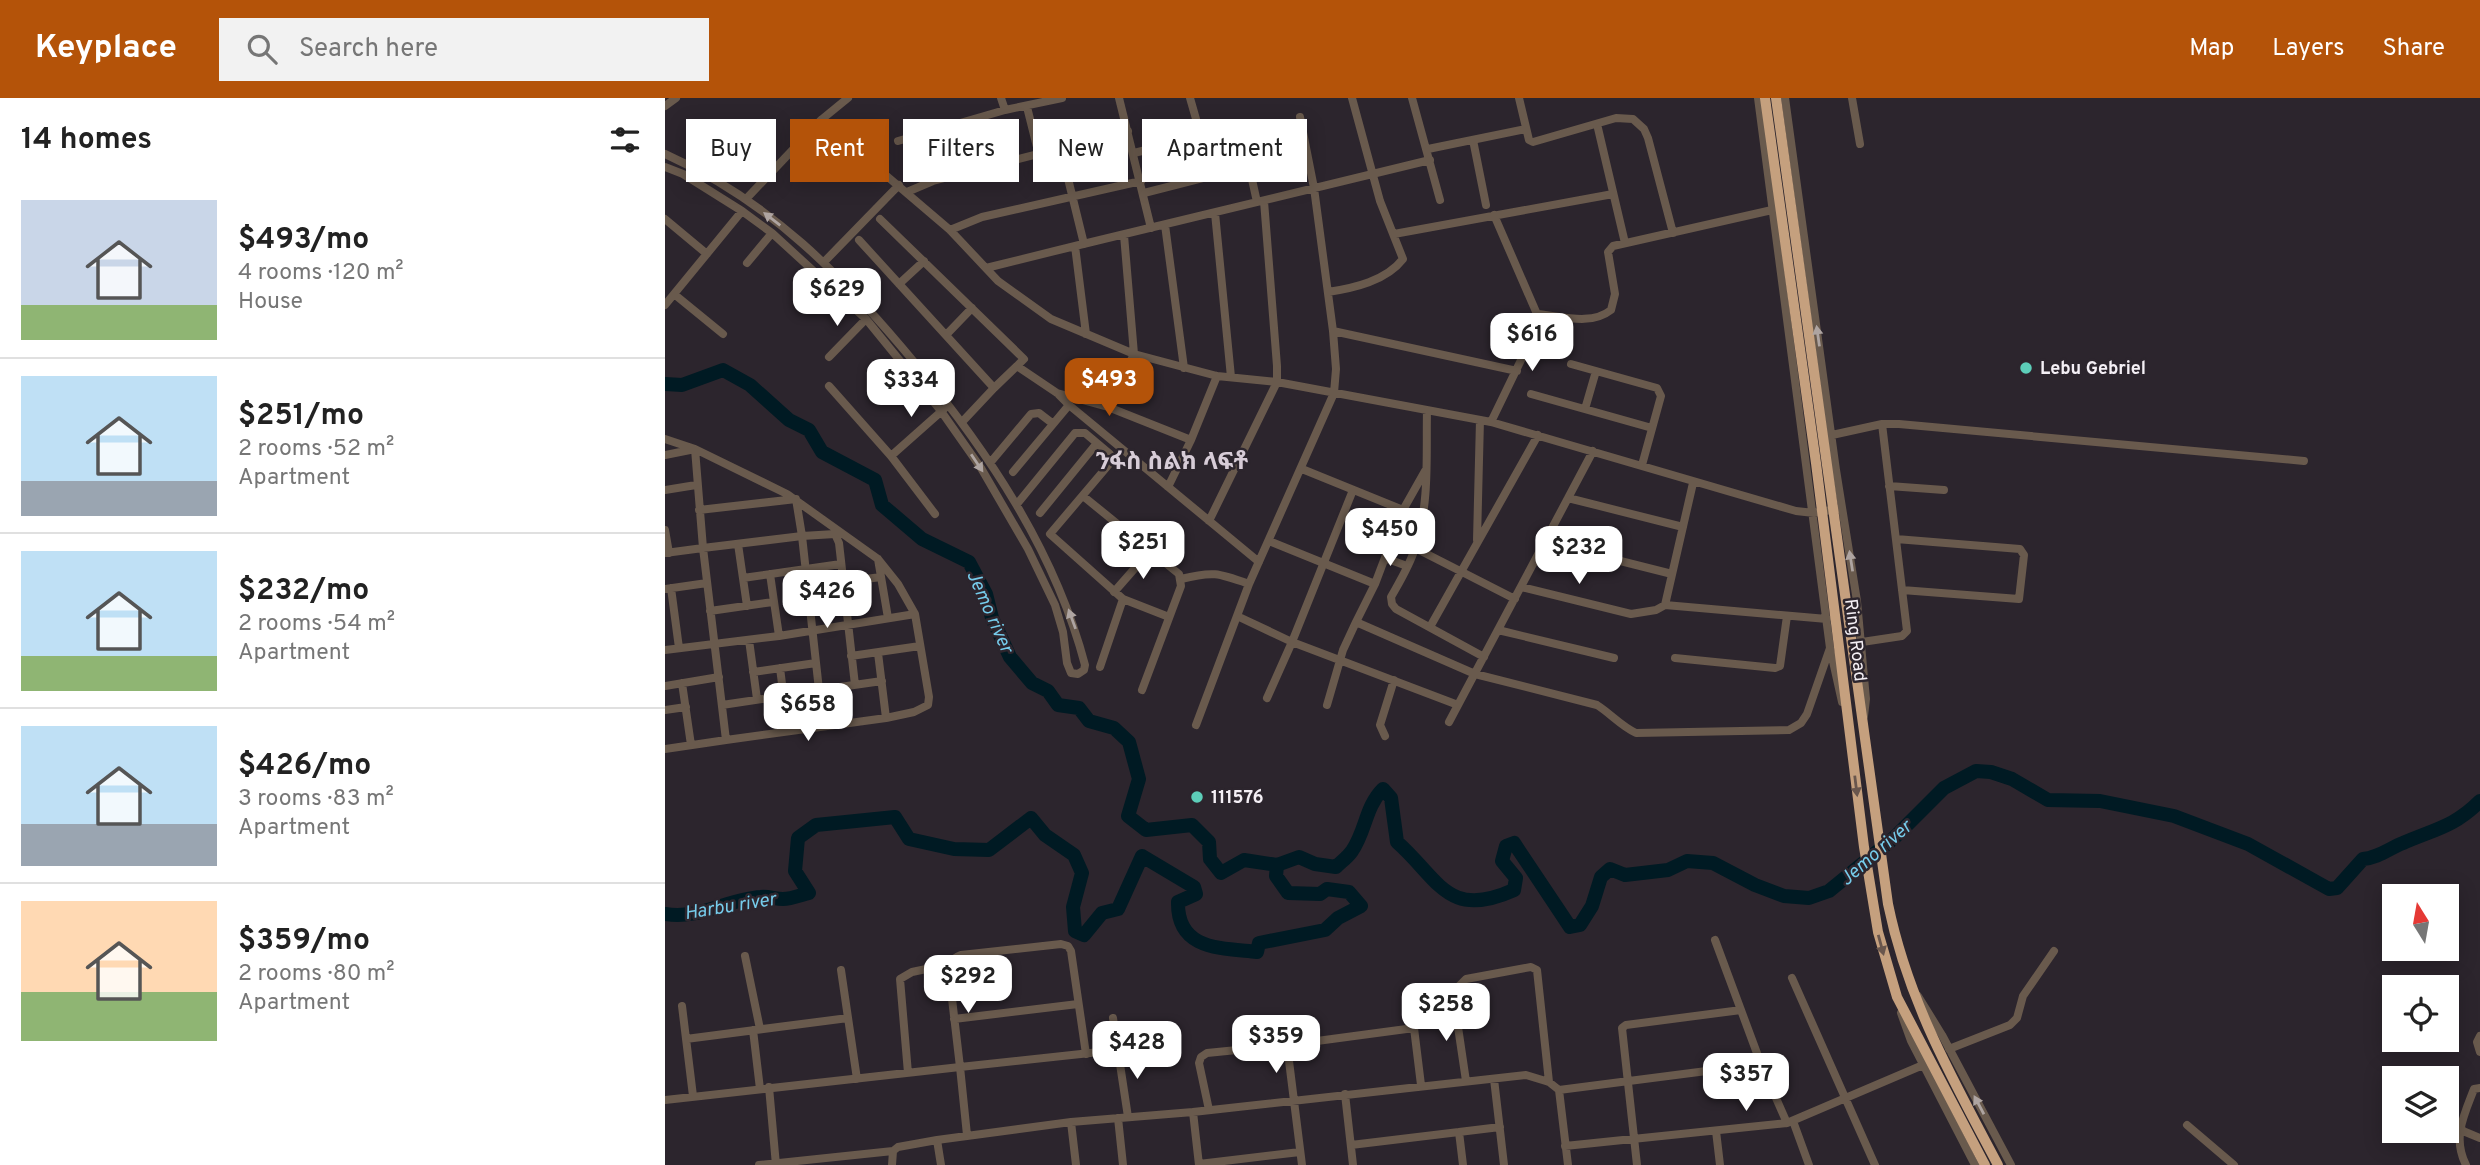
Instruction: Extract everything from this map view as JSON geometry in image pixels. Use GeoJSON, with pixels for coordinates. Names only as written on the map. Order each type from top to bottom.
{"type":"FeatureCollection","features":[{"type":"Feature","properties":{"kind":"highway","name":"Ring Road"},"geometry":{"type":"LineString","coordinates":[[1765,98],[1876,833],[1893,929],[1911,987],[1931,1037],[1998,1165]]}},
{"type":"Feature","properties":{"kind":"highway","name":"Ring Road"},"geometry":{"type":"LineString","coordinates":[[1776,98],[1828,510],[1849,724],[1870,891],[1883,952],[1898,997],[1985,1165]]}},
{"type":"Feature","properties":{"kind":"street"},"geometry":{"type":"LineString","coordinates":[[665,106],[676,98]]}},
{"type":"Feature","properties":{"kind":"street"},"geometry":{"type":"LineString","coordinates":[[822,119],[848,98]]}},
{"type":"Feature","properties":{"kind":"street"},"geometry":{"type":"LineString","coordinates":[[1001,98],[1005,110]]}},
{"type":"Feature","properties":{"kind":"street"},"geometry":{"type":"LineString","coordinates":[[898,141],[1005,110],[1062,98]]}},
{"type":"Feature","properties":{"kind":"street"},"geometry":{"type":"LineString","coordinates":[[1119,98],[1125,119]]}},
{"type":"Feature","properties":{"kind":"street"},"geometry":{"type":"LineString","coordinates":[[1134,153],[1198,137],[1200,133],[1189,98]]}},
{"type":"Feature","properties":{"kind":"street"},"geometry":{"type":"LineString","coordinates":[[1328,292],[1365,285],[1402,262],[1402,255],[1380,201],[1352,98]]}},
{"type":"Feature","properties":{"kind":"street"},"geometry":{"type":"LineString","coordinates":[[1519,98],[1529,140],[1538,142],[1597,124],[1625,117],[1633,118],[1644,129],[1673,233]]}},
{"type":"Feature","properties":{"kind":"street"},"geometry":{"type":"LineString","coordinates":[[1758,98],[1772,210],[1828,510],[1862,642],[1866,709],[1861,726]]}},
{"type":"Feature","properties":{"kind":"street"},"geometry":{"type":"LineString","coordinates":[[1785,98],[1832,435],[1827,619],[1849,724]]}},
{"type":"Feature","properties":{"kind":"street"},"geometry":{"type":"LineString","coordinates":[[1852,98],[1860,144]]}},
{"type":"Feature","properties":{"kind":"street"},"geometry":{"type":"LineString","coordinates":[[1415,99],[1440,200]]}},
{"type":"Feature","properties":{"kind":"street"},"geometry":{"type":"LineString","coordinates":[[1027,107],[1033,131]]}},
{"type":"Feature","properties":{"kind":"street"},"geometry":{"type":"LineString","coordinates":[[1597,124],[1625,243]]}},
{"type":"Feature","properties":{"kind":"street"},"geometry":{"type":"LineString","coordinates":[[1428,149],[1526,129]]}},
{"type":"Feature","properties":{"kind":"street"},"geometry":{"type":"LineString","coordinates":[[1128,131],[1151,228]]}},
{"type":"Feature","properties":{"kind":"street"},"geometry":{"type":"LineString","coordinates":[[1473,140],[1486,205]]}},
{"type":"Feature","properties":{"kind":"street"},"geometry":{"type":"LineString","coordinates":[[746,199],[790,153]]}},
{"type":"Feature","properties":{"kind":"street"},"geometry":{"type":"LineString","coordinates":[[665,154],[714,178],[746,199],[825,261],[871,310],[963,421],[1039,543],[1076,631],[1084,670],[1078,674],[1071,673],[1066,663],[1063,632],[1055,605],[1028,549],[981,468],[941,411],[866,319],[772,233],[683,174],[665,167]]}},
{"type":"Feature","properties":{"kind":"street"},"geometry":{"type":"LineString","coordinates":[[907,192],[933,181],[1033,156]]}},
{"type":"Feature","properties":{"kind":"street"},"geometry":{"type":"LineString","coordinates":[[1196,725],[1249,584],[1334,393],[1336,369],[1333,331],[1314,188],[1307,160]]}},
{"type":"Feature","properties":{"kind":"street"},"geometry":{"type":"LineString","coordinates":[[986,268],[1430,160]]}},
{"type":"Feature","properties":{"kind":"street"},"geometry":{"type":"LineString","coordinates":[[889,177],[950,230],[998,281],[1051,319],[1135,354],[1217,376],[1276,382],[1491,422],[1796,511],[1828,510]]}},
{"type":"Feature","properties":{"kind":"street"},"geometry":{"type":"LineString","coordinates":[[950,230],[982,218],[1141,181]]}},
{"type":"Feature","properties":{"kind":"street"},"geometry":{"type":"LineString","coordinates":[[1069,182],[1079,245],[1086,334]]}},
{"type":"Feature","properties":{"kind":"street"},"geometry":{"type":"LineString","coordinates":[[1144,194],[1189,182]]}},
{"type":"Feature","properties":{"kind":"street"},"geometry":{"type":"LineString","coordinates":[[1209,521],[1276,382],[1277,366],[1261,201],[1254,182]]}},
{"type":"Feature","properties":{"kind":"street"},"geometry":{"type":"LineString","coordinates":[[825,261],[899,185]]}},
{"type":"Feature","properties":{"kind":"street"},"geometry":{"type":"LineString","coordinates":[[1394,234],[1613,194]]}},
{"type":"Feature","properties":{"kind":"street"},"geometry":{"type":"LineString","coordinates":[[1537,314],[1589,319],[1606,314],[1613,304],[1615,294],[1608,252],[1613,246],[1772,210]]}},
{"type":"Feature","properties":{"kind":"street"},"geometry":{"type":"LineString","coordinates":[[665,305],[742,211]]}},
{"type":"Feature","properties":{"kind":"street"},"geometry":{"type":"LineString","coordinates":[[1215,212],[1231,377]]}},
{"type":"Feature","properties":{"kind":"street"},"geometry":{"type":"LineString","coordinates":[[1491,422],[1535,334],[1537,314],[1494,215]]}},
{"type":"Feature","properties":{"kind":"street"},"geometry":{"type":"LineString","coordinates":[[665,219],[707,254]]}},
{"type":"Feature","properties":{"kind":"street"},"geometry":{"type":"LineString","coordinates":[[880,219],[1024,359],[963,421]]}},
{"type":"Feature","properties":{"kind":"street"},"geometry":{"type":"LineString","coordinates":[[1165,225],[1184,369]]}},
{"type":"Feature","properties":{"kind":"street"},"geometry":{"type":"LineString","coordinates":[[747,263],[772,233]]}},
{"type":"Feature","properties":{"kind":"street"},"geometry":{"type":"LineString","coordinates":[[1108,407],[1135,354],[1124,235]]}},
{"type":"Feature","properties":{"kind":"street"},"geometry":{"type":"LineString","coordinates":[[859,240],[994,388]]}},
{"type":"Feature","properties":{"kind":"street"},"geometry":{"type":"LineString","coordinates":[[899,284],[924,261]]}},
{"type":"Feature","properties":{"kind":"street"},"geometry":{"type":"LineString","coordinates":[[674,294],[723,334]]}},
{"type":"Feature","properties":{"kind":"street"},"geometry":{"type":"LineString","coordinates":[[947,334],[972,308]]}},
{"type":"Feature","properties":{"kind":"street"},"geometry":{"type":"LineString","coordinates":[[829,357],[866,319]]}},
{"type":"Feature","properties":{"kind":"street"},"geometry":{"type":"LineString","coordinates":[[1333,331],[1517,371]]}},
{"type":"Feature","properties":{"kind":"street"},"geometry":{"type":"LineString","coordinates":[[1571,364],[1660,391],[1661,396],[1641,465]]}},
{"type":"Feature","properties":{"kind":"street"},"geometry":{"type":"LineString","coordinates":[[1017,366],[1056,393],[1259,562]]}},
{"type":"Feature","properties":{"kind":"street"},"geometry":{"type":"LineString","coordinates":[[1585,409],[1596,371]]}},
{"type":"Feature","properties":{"kind":"street"},"geometry":{"type":"LineString","coordinates":[[1168,487],[1217,376]]}},
{"type":"Feature","properties":{"kind":"street"},"geometry":{"type":"LineString","coordinates":[[829,386],[891,456],[935,514]]}},
{"type":"Feature","properties":{"kind":"street"},"geometry":{"type":"LineString","coordinates":[[1056,393],[1108,407],[1191,440]]}},
{"type":"Feature","properties":{"kind":"street"},"geometry":{"type":"LineString","coordinates":[[1531,394],[1652,428]]}},
{"type":"Feature","properties":{"kind":"street"},"geometry":{"type":"LineString","coordinates":[[891,456],[949,404]]}},
{"type":"Feature","properties":{"kind":"street"},"geometry":{"type":"LineString","coordinates":[[1013,472],[1069,405]]}},
{"type":"Feature","properties":{"kind":"street"},"geometry":{"type":"LineString","coordinates":[[1427,410],[1425,498],[1415,548],[1391,597],[1392,604],[1484,657]]}},
{"type":"Feature","properties":{"kind":"street"},"geometry":{"type":"LineString","coordinates":[[990,463],[1031,414],[1039,413],[1052,423]]}},
{"type":"Feature","properties":{"kind":"street"},"geometry":{"type":"LineString","coordinates":[[1477,543],[1479,420]]}},
{"type":"Feature","properties":{"kind":"street"},"geometry":{"type":"LineString","coordinates":[[1832,435],[1882,424],[2304,461]]}},
{"type":"Feature","properties":{"kind":"street"},"geometry":{"type":"LineString","coordinates":[[1862,642],[1905,634],[1907,631],[1882,424]]}},
{"type":"Feature","properties":{"kind":"street"},"geometry":{"type":"LineString","coordinates":[[1017,504],[1075,433],[1085,433],[1110,454],[1111,462],[1050,534],[1123,600],[1169,617]]}},
{"type":"Feature","properties":{"kind":"street"},"geometry":{"type":"LineString","coordinates":[[1430,627],[1538,435]]}},
{"type":"Feature","properties":{"kind":"street"},"geometry":{"type":"LineString","coordinates":[[665,439],[695,449],[796,499],[878,559],[898,584],[915,614],[928,686],[928,705],[914,712],[665,749]]}},
{"type":"Feature","properties":{"kind":"street"},"geometry":{"type":"LineString","coordinates":[[1040,513],[1097,443]]}},
{"type":"Feature","properties":{"kind":"street"},"geometry":{"type":"LineString","coordinates":[[665,455],[695,449]]}},
{"type":"Feature","properties":{"kind":"street"},"geometry":{"type":"LineString","coordinates":[[695,449],[696,485],[726,740]]}},
{"type":"Feature","properties":{"kind":"street"},"geometry":{"type":"LineString","coordinates":[[1449,722],[1593,451]]}},
{"type":"Feature","properties":{"kind":"street"},"geometry":{"type":"LineString","coordinates":[[1302,469],[1403,510]]}},
{"type":"Feature","properties":{"kind":"street"},"geometry":{"type":"LineString","coordinates":[[1327,705],[1341,660],[1375,584],[1403,510],[1426,471]]}},
{"type":"Feature","properties":{"kind":"street"},"geometry":{"type":"LineString","coordinates":[[1665,605],[1693,483]]}},
{"type":"Feature","properties":{"kind":"street"},"geometry":{"type":"LineString","coordinates":[[665,490],[696,485]]}},
{"type":"Feature","properties":{"kind":"street"},"geometry":{"type":"LineString","coordinates":[[1889,486],[1944,491]]}},
{"type":"Feature","properties":{"kind":"street"},"geometry":{"type":"LineString","coordinates":[[1267,698],[1353,490]]}},
{"type":"Feature","properties":{"kind":"street"},"geometry":{"type":"LineString","coordinates":[[1083,496],[1179,574],[1181,579],[1142,690]]}},
{"type":"Feature","properties":{"kind":"street"},"geometry":{"type":"LineString","coordinates":[[1568,498],[1683,527]]}},
{"type":"Feature","properties":{"kind":"street"},"geometry":{"type":"LineString","coordinates":[[699,510],[796,499]]}},
{"type":"Feature","properties":{"kind":"street"},"geometry":{"type":"LineString","coordinates":[[796,499],[823,726]]}},
{"type":"Feature","properties":{"kind":"street"},"geometry":{"type":"LineString","coordinates":[[665,530],[667,553],[835,530]]}},
{"type":"Feature","properties":{"kind":"street"},"geometry":{"type":"LineString","coordinates":[[835,530],[855,685]]}},
{"type":"Feature","properties":{"kind":"street"},"geometry":{"type":"LineString","coordinates":[[1896,539],[2020,549],[2024,555],[2019,599],[1902,590]]}},
{"type":"Feature","properties":{"kind":"street"},"geometry":{"type":"LineString","coordinates":[[1269,541],[1375,584]]}},
{"type":"Feature","properties":{"kind":"street"},"geometry":{"type":"LineString","coordinates":[[1545,542],[1672,573]]}},
{"type":"Feature","properties":{"kind":"street"},"geometry":{"type":"LineString","coordinates":[[738,544],[747,606]]}},
{"type":"Feature","properties":{"kind":"street"},"geometry":{"type":"LineString","coordinates":[[1415,548],[1515,599]]}},
{"type":"Feature","properties":{"kind":"street"},"geometry":{"type":"LineString","coordinates":[[1114,592],[1150,551]]}},
{"type":"Feature","properties":{"kind":"street"},"geometry":{"type":"LineString","coordinates":[[1385,558],[1407,566]]}},
{"type":"Feature","properties":{"kind":"street"},"geometry":{"type":"LineString","coordinates":[[878,559],[888,618]]}},
{"type":"Feature","properties":{"kind":"street"},"geometry":{"type":"LineString","coordinates":[[743,578],[841,564]]}},
{"type":"Feature","properties":{"kind":"street"},"geometry":{"type":"LineString","coordinates":[[1181,579],[1216,573],[1249,584]]}},
{"type":"Feature","properties":{"kind":"street"},"geometry":{"type":"LineString","coordinates":[[770,574],[779,635]]}},
{"type":"Feature","properties":{"kind":"street"},"geometry":{"type":"LineString","coordinates":[[843,582],[881,577]]}},
{"type":"Feature","properties":{"kind":"street"},"geometry":{"type":"LineString","coordinates":[[679,648],[670,615],[668,589],[707,583]]}},
{"type":"Feature","properties":{"kind":"street"},"geometry":{"type":"LineString","coordinates":[[1521,587],[1631,614],[1656,610],[1665,605],[1827,619]]}},
{"type":"Feature","properties":{"kind":"street"},"geometry":{"type":"LineString","coordinates":[[1100,667],[1123,600]]}},
{"type":"Feature","properties":{"kind":"street"},"geometry":{"type":"LineString","coordinates":[[710,611],[773,602]]}},
{"type":"Feature","properties":{"kind":"street"},"geometry":{"type":"LineString","coordinates":[[665,650],[915,614]]}},
{"type":"Feature","properties":{"kind":"street"},"geometry":{"type":"LineString","coordinates":[[1675,658],[1776,668],[1780,666],[1787,616]]}},
{"type":"Feature","properties":{"kind":"street"},"geometry":{"type":"LineString","coordinates":[[1237,617],[1292,642],[1458,705]]}},
{"type":"Feature","properties":{"kind":"street"},"geometry":{"type":"LineString","coordinates":[[1356,622],[1475,674],[1597,705],[1636,733],[1789,730],[1801,723],[1807,714],[1831,648]]}},
{"type":"Feature","properties":{"kind":"street"},"geometry":{"type":"LineString","coordinates":[[1498,630],[1614,658]]}},
{"type":"Feature","properties":{"kind":"street"},"geometry":{"type":"LineString","coordinates":[[749,639],[757,699]]}},
{"type":"Feature","properties":{"kind":"street"},"geometry":{"type":"LineString","coordinates":[[851,656],[920,646]]}},
{"type":"Feature","properties":{"kind":"street"},"geometry":{"type":"LineString","coordinates":[[878,653],[886,718]]}},
{"type":"Feature","properties":{"kind":"street"},"geometry":{"type":"LineString","coordinates":[[753,672],[816,663]]}},
{"type":"Feature","properties":{"kind":"street"},"geometry":{"type":"LineString","coordinates":[[780,668],[788,731]]}},
{"type":"Feature","properties":{"kind":"street"},"geometry":{"type":"LineString","coordinates":[[665,686],[719,677]]}},
{"type":"Feature","properties":{"kind":"street"},"geometry":{"type":"LineString","coordinates":[[1385,736],[1380,725],[1394,680]]}},
{"type":"Feature","properties":{"kind":"street"},"geometry":{"type":"LineString","coordinates":[[819,690],[882,681]]}},
{"type":"Feature","properties":{"kind":"street"},"geometry":{"type":"LineString","coordinates":[[683,683],[691,745]]}},
{"type":"Feature","properties":{"kind":"street"},"geometry":{"type":"LineString","coordinates":[[722,705],[783,696]]}},
{"type":"Feature","properties":{"kind":"street"},"geometry":{"type":"LineString","coordinates":[[665,710],[686,707]]}},
{"type":"Feature","properties":{"kind":"street"},"geometry":{"type":"LineString","coordinates":[[1715,940],[1761,1064],[1809,1165]]}},
{"type":"Feature","properties":{"kind":"street"},"geometry":{"type":"LineString","coordinates":[[967,1135],[954,1019],[950,964],[953,958],[1061,944],[1067,946],[1071,951],[1086,1054]]}},
{"type":"Feature","properties":{"kind":"street"},"geometry":{"type":"LineString","coordinates":[[1949,1049],[2010,1025],[2017,1018],[2022,996],[2054,951]]}},
{"type":"Feature","properties":{"kind":"street"},"geometry":{"type":"LineString","coordinates":[[745,956],[776,1164]]}},
{"type":"Feature","properties":{"kind":"street"},"geometry":{"type":"LineString","coordinates":[[908,1073],[900,979],[912,972],[950,964]]}},
{"type":"Feature","properties":{"kind":"street"},"geometry":{"type":"LineString","coordinates":[[1466,1081],[1454,1000],[1457,988],[1466,979],[1531,967],[1537,970],[1540,987],[1549,1082]]}},
{"type":"Feature","properties":{"kind":"street"},"geometry":{"type":"LineString","coordinates":[[841,970],[857,1079]]}},
{"type":"Feature","properties":{"kind":"street"},"geometry":{"type":"LineString","coordinates":[[1792,978],[1875,1165]]}},
{"type":"Feature","properties":{"kind":"street"},"geometry":{"type":"LineString","coordinates":[[1911,987],[1924,1004],[2011,1165]]}},
{"type":"Feature","properties":{"kind":"street"},"geometry":{"type":"LineString","coordinates":[[1898,997],[1911,1041],[1975,1165]]}},
{"type":"Feature","properties":{"kind":"street"},"geometry":{"type":"LineString","coordinates":[[1410,1003],[1421,1086]]}},
{"type":"Feature","properties":{"kind":"street"},"geometry":{"type":"LineString","coordinates":[[954,1019],[1078,1004]]}},
{"type":"Feature","properties":{"kind":"street"},"geometry":{"type":"LineString","coordinates":[[682,1006],[693,1096]]}},
{"type":"Feature","properties":{"kind":"street"},"geometry":{"type":"LineString","coordinates":[[1637,1165],[1622,1032],[1626,1025],[1741,1010]]}},
{"type":"Feature","properties":{"kind":"street"},"geometry":{"type":"LineString","coordinates":[[686,1039],[848,1018]]}},
{"type":"Feature","properties":{"kind":"street"},"geometry":{"type":"LineString","coordinates":[[1113,1018],[1128,1116]]}},
{"type":"Feature","properties":{"kind":"street"},"geometry":{"type":"LineString","coordinates":[[1209,1110],[1199,1063],[1201,1057],[1215,1051],[1287,1045],[1414,1028]]}},
{"type":"Feature","properties":{"kind":"street"},"geometry":{"type":"LineString","coordinates":[[2479,1050],[2480,1036]]}},
{"type":"Feature","properties":{"kind":"street"},"geometry":{"type":"LineString","coordinates":[[1287,1045],[1302,1165]]}},
{"type":"Feature","properties":{"kind":"street"},"geometry":{"type":"LineString","coordinates":[[665,1100],[1118,1050]]}},
{"type":"Feature","properties":{"kind":"street"},"geometry":{"type":"LineString","coordinates":[[1559,1090],[1761,1064]]}},
{"type":"Feature","properties":{"kind":"street"},"geometry":{"type":"LineString","coordinates":[[1565,1146],[1790,1122],[1923,1065]]}},
{"type":"Feature","properties":{"kind":"street"},"geometry":{"type":"LineString","coordinates":[[759,1165],[893,1151],[898,1147],[967,1135],[1072,1122],[1193,1112],[1526,1075],[1549,1082],[1559,1090],[1568,1165]]}},
{"type":"Feature","properties":{"kind":"street"},"geometry":{"type":"LineString","coordinates":[[1494,1079],[1504,1165]]}},
{"type":"Feature","properties":{"kind":"street"},"geometry":{"type":"LineString","coordinates":[[2466,1165],[2459,1144],[2460,1124],[2478,1088]]}},
{"type":"Feature","properties":{"kind":"street"},"geometry":{"type":"LineString","coordinates":[[1345,1094],[1353,1165]]}},
{"type":"Feature","properties":{"kind":"street"},"geometry":{"type":"LineString","coordinates":[[1193,1112],[1199,1165],[1300,1152]]}},
{"type":"Feature","properties":{"kind":"street"},"geometry":{"type":"LineString","coordinates":[[1118,1118],[1123,1165]]}},
{"type":"Feature","properties":{"kind":"street"},"geometry":{"type":"LineString","coordinates":[[1072,1122],[1076,1165]]}},
{"type":"Feature","properties":{"kind":"street"},"geometry":{"type":"LineString","coordinates":[[2187,1125],[2234,1165]]}},
{"type":"Feature","properties":{"kind":"street"},"geometry":{"type":"LineString","coordinates":[[1351,1145],[1500,1127]]}},
{"type":"Feature","properties":{"kind":"street"},"geometry":{"type":"LineString","coordinates":[[2461,1128],[2480,1138]]}},
{"type":"Feature","properties":{"kind":"street"},"geometry":{"type":"LineString","coordinates":[[1716,1131],[1720,1165]]}},
{"type":"Feature","properties":{"kind":"street"},"geometry":{"type":"LineString","coordinates":[[1459,1132],[1463,1165]]}},
{"type":"Feature","properties":{"kind":"street"},"geometry":{"type":"LineString","coordinates":[[937,1140],[941,1165]]}},
{"type":"Feature","properties":{"kind":"street"},"geometry":{"type":"LineString","coordinates":[[893,1151],[893,1165]]}},
{"type":"Feature","properties":{"kind":"waterway","name":"Jemo river"},"geometry":{"type":"LineString","coordinates":[[665,384],[682,385],[723,370],[750,385],[789,420],[809,430],[822,452],[875,480],[882,505],[922,539],[969,562],[986,594],[992,618],[1010,657],[1032,683],[1048,691],[1058,705],[1079,708],[1089,721],[1114,728],[1129,742],[1139,779],[1128,816],[1146,830],[1192,825],[1209,842],[1210,859],[1221,873],[1244,860],[1277,865],[1299,857],[1315,864],[1336,867],[1352,851],[1373,803],[1383,789],[1391,798],[1397,842],[1446,891],[1459,898],[1473,900],[1491,898],[1514,890],[1516,878],[1502,861],[1506,846],[1514,843],[1570,927],[1580,925],[1592,906],[1601,877],[1610,869],[1625,875],[1668,870],[1687,861],[1713,863],[1755,885],[1784,896],[1809,898],[1829,891],[1894,838],[1944,788],[1976,771],[1991,772],[2012,779],[2048,800],[2100,801],[2174,816],[2248,844],[2329,889],[2337,888],[2363,859],[2379,855],[2444,826],[2462,817],[2480,801]]}},
{"type":"Feature","properties":{"kind":"waterway","name":"Harbu river"},"geometry":{"type":"LineString","coordinates":[[665,914],[690,914],[737,901],[764,897],[786,899],[809,893],[795,871],[798,838],[816,825],[895,817],[909,839],[954,849],[989,850],[1031,818],[1045,835],[1074,855],[1082,873],[1073,907],[1075,931],[1084,935],[1102,913],[1118,909],[1142,856],[1194,887],[1196,894],[1178,902],[1180,918],[1185,930],[1193,938],[1215,947],[1257,952],[1259,943],[1325,930],[1338,918],[1361,906],[1349,892],[1327,889],[1320,894],[1288,893],[1276,876],[1277,865]]}},
{"type":"Feature","properties":{"kind":"place","name":"Lebu Gebriel"},"geometry":{"type":"Point","coordinates":[2026,368]}},
{"type":"Feature","properties":{"kind":"place","name":"111576"},"geometry":{"type":"Point","coordinates":[1197,797]}},
{"type":"Feature","properties":{"kind":"district","name":"ንፋስ ስልክ ላፍቶ"},"geometry":{"type":"Point","coordinates":[1172,461]}}]}
